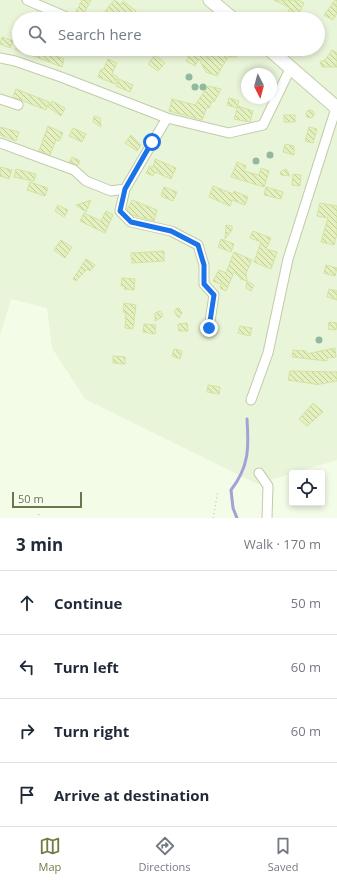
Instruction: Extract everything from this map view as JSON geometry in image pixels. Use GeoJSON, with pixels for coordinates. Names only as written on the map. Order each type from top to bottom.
{"type":"FeatureCollection","features":[{"type":"Feature","properties":{"kind":"main road"},"geometry":{"type":"LineString","coordinates":[[210,0],[225,12]]}},
{"type":"Feature","properties":{"kind":"main road"},"geometry":{"type":"LineString","coordinates":[[278,56],[337,107]]}},
{"type":"Feature","properties":{"kind":"street"},"geometry":{"type":"LineString","coordinates":[[27,0],[55,12]]}},
{"type":"Feature","properties":{"kind":"street"},"geometry":{"type":"LineString","coordinates":[[0,58],[15,61],[61,77],[167,118],[229,133],[263,125],[292,67]]}},
{"type":"Feature","properties":{"kind":"street"},"geometry":{"type":"LineString","coordinates":[[0,99],[18,105]]}},
{"type":"Feature","properties":{"kind":"street"},"geometry":{"type":"LineString","coordinates":[[251,400],[268,353],[288,259],[337,107]]}},
{"type":"Feature","properties":{"kind":"street"},"geometry":{"type":"LineString","coordinates":[[167,118],[125,189],[120,211],[131,222],[171,231],[198,245],[204,265],[204,284],[214,295],[209,328]]}},
{"type":"Feature","properties":{"kind":"street"},"geometry":{"type":"LineString","coordinates":[[0,143],[74,170],[86,181],[111,191],[125,189]]}},
{"type":"Feature","properties":{"kind":"street"},"geometry":{"type":"LineString","coordinates":[[260,473],[268,486],[268,518]]}},
{"type":"Feature","properties":{"kind":"path"},"geometry":{"type":"LineString","coordinates":[[213,518],[218,492]]}},
{"type":"Feature","properties":{"kind":"shaded area"},"geometry":{"type":"Polygon","coordinates":[[[0,0],[337,0],[337,460],[304,470],[289,470],[289,474],[257,484],[85,399],[52,348],[47,308],[11,299],[0,336],[0,0]]]}},
{"type":"Feature","properties":{"kind":"building"},"geometry":{"type":"Polygon","coordinates":[[[82,0],[91,0],[85,12],[76,12],[82,0]]]}},
{"type":"Feature","properties":{"kind":"building"},"geometry":{"type":"Polygon","coordinates":[[[114,0],[121,5],[123,1],[136,11],[135,12],[105,12],[114,0]]]}},
{"type":"Feature","properties":{"kind":"building"},"geometry":{"type":"Polygon","coordinates":[[[274,0],[298,0],[304,3],[300,12],[288,12],[290,8],[274,0]]]}},
{"type":"Feature","properties":{"kind":"building"},"geometry":{"type":"Polygon","coordinates":[[[335,0],[337,0],[337,13],[333,20],[325,16],[335,0]]]}},
{"type":"Feature","properties":{"kind":"building"},"geometry":{"type":"Polygon","coordinates":[[[2,37],[12,41],[10,48],[0,44],[2,37]]]}},
{"type":"Feature","properties":{"kind":"building"},"geometry":{"type":"Polygon","coordinates":[[[332,50],[337,53],[337,67],[322,67],[320,62],[325,60],[332,50]]]}},
{"type":"Feature","properties":{"kind":"building"},"geometry":{"type":"Polygon","coordinates":[[[33,56],[55,56],[64,59],[62,67],[33,56]]]}},
{"type":"Feature","properties":{"kind":"building"},"geometry":{"type":"Polygon","coordinates":[[[154,56],[165,63],[158,71],[148,64],[154,56]]]}},
{"type":"Feature","properties":{"kind":"building"},"geometry":{"type":"Polygon","coordinates":[[[187,56],[237,56],[228,57],[217,76],[206,72],[199,59],[195,66],[186,61],[189,57],[187,56]]]}},
{"type":"Feature","properties":{"kind":"building"},"geometry":{"type":"Polygon","coordinates":[[[108,59],[117,63],[112,74],[118,77],[115,84],[98,77],[101,69],[103,70],[108,59]]]}},
{"type":"Feature","properties":{"kind":"building"},"geometry":{"type":"Polygon","coordinates":[[[119,79],[133,85],[130,92],[116,86],[119,79]]]}},
{"type":"Feature","properties":{"kind":"building"},"geometry":{"type":"Polygon","coordinates":[[[208,86],[221,89],[214,102],[212,101],[209,108],[207,107],[202,120],[169,111],[172,99],[195,105],[208,86]]]}},
{"type":"Feature","properties":{"kind":"building"},"geometry":{"type":"Polygon","coordinates":[[[16,89],[49,102],[46,110],[13,97],[16,89]]]}},
{"type":"Feature","properties":{"kind":"building"},"geometry":{"type":"Polygon","coordinates":[[[229,98],[239,101],[237,108],[227,105],[229,98]]]}},
{"type":"Feature","properties":{"kind":"building"},"geometry":{"type":"Polygon","coordinates":[[[52,101],[65,108],[61,116],[48,107],[52,101]]]}},
{"type":"Feature","properties":{"kind":"building"},"geometry":{"type":"Polygon","coordinates":[[[238,106],[253,111],[250,122],[234,119],[238,106]]]}},
{"type":"Feature","properties":{"kind":"building"},"geometry":{"type":"Polygon","coordinates":[[[310,110],[313,111],[313,117],[310,118],[307,117],[306,114],[307,111],[310,110]]]}},
{"type":"Feature","properties":{"kind":"building"},"geometry":{"type":"Polygon","coordinates":[[[284,115],[295,115],[295,122],[284,122],[284,115]]]}},
{"type":"Feature","properties":{"kind":"building"},"geometry":{"type":"Polygon","coordinates":[[[94,116],[100,118],[101,127],[93,122],[94,116]]]}},
{"type":"Feature","properties":{"kind":"building"},"geometry":{"type":"Polygon","coordinates":[[[48,126],[63,133],[59,141],[56,140],[50,155],[39,151],[48,126]]]}},
{"type":"Feature","properties":{"kind":"building"},"geometry":{"type":"Polygon","coordinates":[[[0,127],[19,132],[16,141],[0,135],[0,127]]]}},
{"type":"Feature","properties":{"kind":"building"},"geometry":{"type":"Polygon","coordinates":[[[309,127],[317,129],[313,143],[305,141],[309,127]]]}},
{"type":"Feature","properties":{"kind":"building"},"geometry":{"type":"Polygon","coordinates":[[[73,128],[86,134],[82,142],[69,136],[73,128]]]}},
{"type":"Feature","properties":{"kind":"building"},"geometry":{"type":"Polygon","coordinates":[[[131,135],[141,145],[137,151],[125,143],[131,135]]]}},
{"type":"Feature","properties":{"kind":"building"},"geometry":{"type":"Polygon","coordinates":[[[285,144],[294,146],[294,155],[283,152],[285,144]]]}},
{"type":"Feature","properties":{"kind":"building"},"geometry":{"type":"Polygon","coordinates":[[[72,157],[80,161],[78,165],[69,162],[72,157]]]}},
{"type":"Feature","properties":{"kind":"building"},"geometry":{"type":"Polygon","coordinates":[[[155,159],[176,168],[171,179],[155,172],[153,176],[146,173],[150,166],[153,167],[155,159]]]}},
{"type":"Feature","properties":{"kind":"building"},"geometry":{"type":"Polygon","coordinates":[[[237,162],[246,166],[244,171],[259,175],[261,168],[269,171],[264,187],[231,177],[237,162]]]}},
{"type":"Feature","properties":{"kind":"building"},"geometry":{"type":"Polygon","coordinates":[[[0,167],[12,170],[9,179],[0,176],[0,167]]]}},
{"type":"Feature","properties":{"kind":"building"},"geometry":{"type":"Polygon","coordinates":[[[16,169],[36,174],[34,181],[14,177],[16,169]]]}},
{"type":"Feature","properties":{"kind":"building"},"geometry":{"type":"Polygon","coordinates":[[[286,169],[290,176],[281,175],[280,172],[286,169]]]}},
{"type":"Feature","properties":{"kind":"building"},"geometry":{"type":"Polygon","coordinates":[[[293,174],[301,175],[300,186],[292,185],[293,174]]]}},
{"type":"Feature","properties":{"kind":"building"},"geometry":{"type":"Polygon","coordinates":[[[30,182],[48,188],[45,196],[27,190],[30,182]]]}},
{"type":"Feature","properties":{"kind":"building"},"geometry":{"type":"Polygon","coordinates":[[[213,186],[233,194],[234,191],[248,197],[245,205],[232,200],[230,206],[209,197],[213,186]]]}},
{"type":"Feature","properties":{"kind":"building"},"geometry":{"type":"Polygon","coordinates":[[[164,187],[177,192],[173,201],[161,196],[164,187]]]}},
{"type":"Feature","properties":{"kind":"building"},"geometry":{"type":"Polygon","coordinates":[[[266,187],[283,192],[281,199],[264,195],[266,187]]]}},
{"type":"Feature","properties":{"kind":"building"},"geometry":{"type":"Polygon","coordinates":[[[91,200],[86,212],[76,205],[91,200]]]}},
{"type":"Feature","properties":{"kind":"building"},"geometry":{"type":"Polygon","coordinates":[[[132,200],[157,210],[154,221],[132,215],[127,210],[132,200]]]}},
{"type":"Feature","properties":{"kind":"building"},"geometry":{"type":"Polygon","coordinates":[[[320,203],[337,206],[337,234],[334,245],[321,242],[328,218],[317,216],[320,203]]]}},
{"type":"Feature","properties":{"kind":"building"},"geometry":{"type":"Polygon","coordinates":[[[58,205],[68,210],[64,217],[55,211],[58,205]]]}},
{"type":"Feature","properties":{"kind":"building"},"geometry":{"type":"Polygon","coordinates":[[[106,211],[113,215],[105,233],[80,221],[84,213],[101,221],[106,211]]]}},
{"type":"Feature","properties":{"kind":"building"},"geometry":{"type":"Polygon","coordinates":[[[226,225],[232,226],[232,230],[225,239],[226,225]]]}},
{"type":"Feature","properties":{"kind":"building"},"geometry":{"type":"Polygon","coordinates":[[[253,231],[271,238],[266,249],[277,252],[271,269],[254,262],[261,242],[250,238],[253,231]]]}},
{"type":"Feature","properties":{"kind":"building"},"geometry":{"type":"Polygon","coordinates":[[[221,239],[234,244],[231,252],[218,247],[221,239]]]}},
{"type":"Feature","properties":{"kind":"building"},"geometry":{"type":"Polygon","coordinates":[[[61,240],[72,247],[65,258],[54,250],[61,240]]]}},
{"type":"Feature","properties":{"kind":"building"},"geometry":{"type":"Polygon","coordinates":[[[164,251],[164,261],[132,263],[131,253],[164,251]]]}},
{"type":"Feature","properties":{"kind":"building"},"geometry":{"type":"Polygon","coordinates":[[[234,252],[252,260],[246,273],[247,281],[241,279],[234,272],[226,291],[220,288],[221,284],[213,281],[219,270],[226,273],[234,252]]]}},
{"type":"Feature","properties":{"kind":"building"},"geometry":{"type":"Polygon","coordinates":[[[86,259],[95,265],[90,271],[87,269],[76,281],[73,279],[86,259]]]}},
{"type":"Feature","properties":{"kind":"building"},"geometry":{"type":"Polygon","coordinates":[[[326,265],[337,268],[335,276],[324,273],[326,265]]]}},
{"type":"Feature","properties":{"kind":"building"},"geometry":{"type":"Polygon","coordinates":[[[122,278],[135,279],[134,290],[124,289],[125,286],[121,286],[122,278]]]}},
{"type":"Feature","properties":{"kind":"building"},"geometry":{"type":"Polygon","coordinates":[[[247,281],[254,285],[251,291],[246,288],[247,281]]]}},
{"type":"Feature","properties":{"kind":"building"},"geometry":{"type":"Polygon","coordinates":[[[329,289],[337,291],[337,300],[327,297],[329,289]]]}},
{"type":"Feature","properties":{"kind":"building"},"geometry":{"type":"Polygon","coordinates":[[[124,303],[136,305],[133,329],[125,328],[126,313],[123,312],[124,303]]]}},
{"type":"Feature","properties":{"kind":"building"},"geometry":{"type":"Polygon","coordinates":[[[179,308],[182,313],[179,318],[174,312],[179,308]]]}},
{"type":"Feature","properties":{"kind":"building"},"geometry":{"type":"Polygon","coordinates":[[[160,311],[163,315],[162,317],[155,321],[155,313],[160,311]]]}},
{"type":"Feature","properties":{"kind":"building"},"geometry":{"type":"Polygon","coordinates":[[[329,322],[337,323],[336,330],[328,329],[329,322]]]}},
{"type":"Feature","properties":{"kind":"building"},"geometry":{"type":"Polygon","coordinates":[[[187,323],[188,331],[179,331],[178,324],[187,323]]]}},
{"type":"Feature","properties":{"kind":"building"},"geometry":{"type":"Polygon","coordinates":[[[144,324],[156,325],[155,334],[143,332],[144,324]]]}},
{"type":"Feature","properties":{"kind":"building"},"geometry":{"type":"Polygon","coordinates":[[[240,326],[252,328],[250,336],[238,333],[240,326]]]}},
{"type":"Feature","properties":{"kind":"building"},"geometry":{"type":"Polygon","coordinates":[[[335,348],[336,357],[327,358],[327,361],[292,357],[293,350],[306,351],[306,354],[335,348]]]}},
{"type":"Feature","properties":{"kind":"building"},"geometry":{"type":"Polygon","coordinates":[[[174,349],[182,351],[180,359],[172,356],[174,349]]]}},
{"type":"Feature","properties":{"kind":"building"},"geometry":{"type":"Polygon","coordinates":[[[113,356],[125,357],[125,364],[113,363],[113,356]]]}},
{"type":"Feature","properties":{"kind":"building"},"geometry":{"type":"Polygon","coordinates":[[[290,371],[337,372],[337,381],[315,385],[288,380],[290,371]]]}},
{"type":"Feature","properties":{"kind":"building"},"geometry":{"type":"Polygon","coordinates":[[[208,385],[220,387],[219,394],[207,392],[208,385]]]}},
{"type":"Feature","properties":{"kind":"building"},"geometry":{"type":"Polygon","coordinates":[[[313,403],[323,412],[307,426],[299,419],[313,403]]]}},
{"type":"Feature","properties":{"kind":"waterway"},"geometry":{"type":"LineString","coordinates":[[237,518],[233,508],[231,490],[237,482],[246,457],[248,448],[247,419]]}},
{"type":"Feature","properties":{"kind":"route"},"geometry":{"type":"LineString","coordinates":[[152,142],[125,189],[120,211],[131,222],[171,231],[198,245],[204,265],[204,284],[214,295],[209,328]]}}]}
